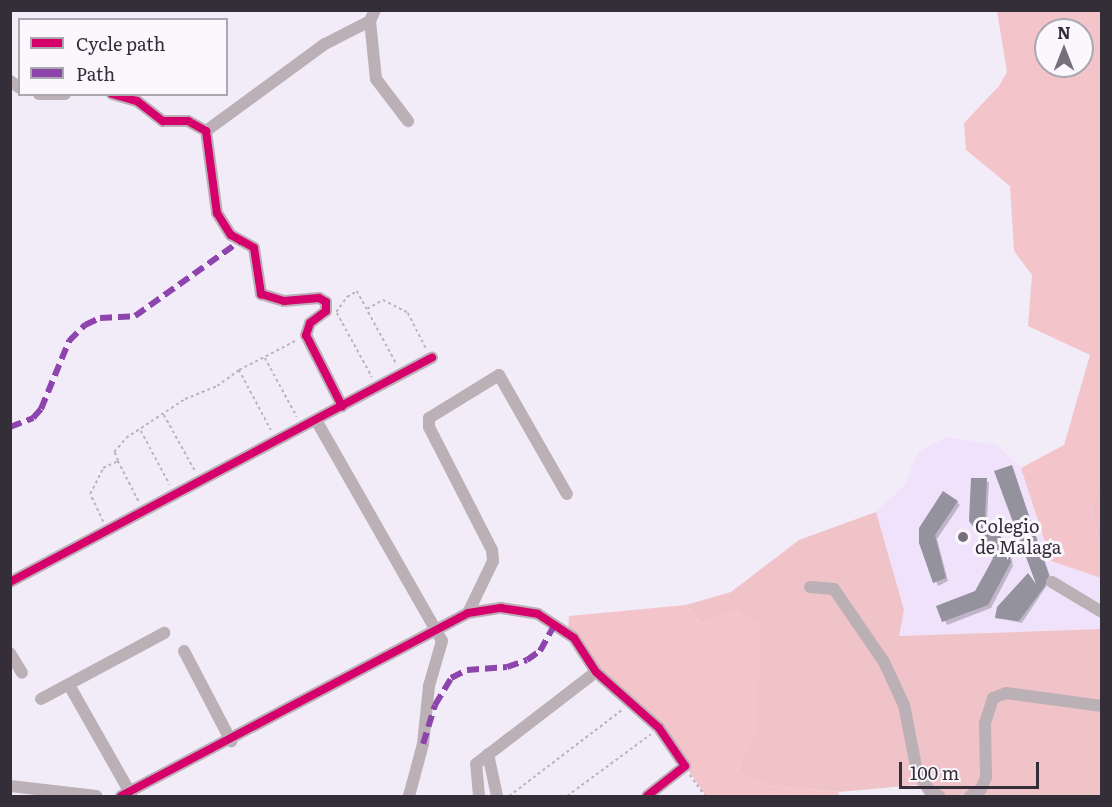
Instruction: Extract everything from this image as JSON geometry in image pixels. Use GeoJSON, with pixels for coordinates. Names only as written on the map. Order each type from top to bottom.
{"type":"FeatureCollection","features":[{"type":"Feature","properties":{"kind":"street"},"geometry":{"type":"LineString","coordinates":[[206,131],[325,44],[372,16],[376,79],[408,121]]}},
{"type":"Feature","properties":{"kind":"street"},"geometry":{"type":"LineString","coordinates":[[119,96],[137,101],[163,121],[188,121],[206,131]]}},
{"type":"Feature","properties":{"kind":"street"},"geometry":{"type":"LineString","coordinates":[[206,131],[218,213],[231,235],[254,248],[261,294],[275,300],[319,298],[326,302],[326,312],[310,323],[306,335],[342,406]]}},
{"type":"Feature","properties":{"kind":"street"},"geometry":{"type":"LineString","coordinates":[[10,582],[432,358]]}},
{"type":"Feature","properties":{"kind":"street"},"geometry":{"type":"LineString","coordinates":[[468,613],[493,561],[492,550],[429,427],[429,418],[499,375],[567,494]]}},
{"type":"Feature","properties":{"kind":"street"},"geometry":{"type":"LineString","coordinates":[[316,420],[438,630],[440,657],[429,686],[423,744],[409,796]]}},
{"type":"Feature","properties":{"kind":"street"},"geometry":{"type":"LineString","coordinates":[[1052,582],[1101,612]]}},
{"type":"Feature","properties":{"kind":"street"},"geometry":{"type":"LineString","coordinates":[[810,587],[834,589],[884,662],[904,705],[917,771],[929,790],[939,796]]}},
{"type":"Feature","properties":{"kind":"street"},"geometry":{"type":"LineString","coordinates":[[69,686],[126,795],[468,613],[501,608],[537,614],[574,638],[596,672],[659,728],[684,766],[647,796]]}},
{"type":"Feature","properties":{"kind":"street"},"geometry":{"type":"LineString","coordinates":[[41,699],[164,633]]}},
{"type":"Feature","properties":{"kind":"street"},"geometry":{"type":"LineString","coordinates":[[184,651],[231,741]]}},
{"type":"Feature","properties":{"kind":"street"},"geometry":{"type":"LineString","coordinates":[[10,653],[22,673]]}},
{"type":"Feature","properties":{"kind":"street"},"geometry":{"type":"LineString","coordinates":[[478,796],[476,764],[596,672]]}},
{"type":"Feature","properties":{"kind":"street"},"geometry":{"type":"LineString","coordinates":[[969,796],[981,789],[986,777],[985,723],[993,698],[1006,693],[1101,706]]}},
{"type":"Feature","properties":{"kind":"street"},"geometry":{"type":"LineString","coordinates":[[488,754],[497,796]]}},
{"type":"Feature","properties":{"kind":"street"},"geometry":{"type":"LineString","coordinates":[[10,786],[96,796]]}},
{"type":"Feature","properties":{"kind":"path"},"geometry":{"type":"LineString","coordinates":[[332,315],[347,297],[357,291],[402,374]]}},
{"type":"Feature","properties":{"kind":"path"},"geometry":{"type":"LineString","coordinates":[[366,309],[383,300],[408,313],[432,358]]}},
{"type":"Feature","properties":{"kind":"path"},"geometry":{"type":"LineString","coordinates":[[336,312],[378,387]]}},
{"type":"Feature","properties":{"kind":"path"},"geometry":{"type":"LineString","coordinates":[[175,494],[139,427],[185,399],[216,386],[239,370],[306,335]]}},
{"type":"Feature","properties":{"kind":"path"},"geometry":{"type":"LineString","coordinates":[[264,357],[303,427]]}},
{"type":"Feature","properties":{"kind":"path"},"geometry":{"type":"LineString","coordinates":[[239,370],[276,441]]}},
{"type":"Feature","properties":{"kind":"path"},"geometry":{"type":"LineString","coordinates":[[163,414],[200,481]]}},
{"type":"Feature","properties":{"kind":"path"},"geometry":{"type":"LineString","coordinates":[[141,430],[126,438],[114,452],[144,511]]}},
{"type":"Feature","properties":{"kind":"path"},"geometry":{"type":"LineString","coordinates":[[107,530],[90,494],[103,468],[118,461]]}},
{"type":"Feature","properties":{"kind":"path"},"geometry":{"type":"LineString","coordinates":[[508,796],[630,703]]}},
{"type":"Feature","properties":{"kind":"path"},"geometry":{"type":"LineString","coordinates":[[567,796],[659,728]]}},
{"type":"Feature","properties":{"kind":"path"},"geometry":{"type":"LineString","coordinates":[[684,766],[705,796]]}},
{"type":"Feature","properties":{"kind":"shaded area"},"geometry":{"type":"Polygon","coordinates":[[[997,11],[1101,11],[1102,474],[1092,512],[1101,548],[1101,578],[1051,561],[1021,468],[1064,445],[1090,355],[1028,326],[1032,275],[1014,251],[1010,186],[966,150],[964,123],[999,86],[1007,72],[997,11]]]}},
{"type":"Feature","properties":{"kind":"shaded area","name":"Colegio de Malaga"},"geometry":{"type":"Polygon","coordinates":[[[947,437],[997,445],[1021,468],[1051,561],[1101,578],[1101,629],[898,636],[876,512],[905,485],[918,452],[947,437]]]}},
{"type":"Feature","properties":{"kind":"shaded area"},"geometry":{"type":"Polygon","coordinates":[[[1101,474],[1101,548],[1092,512],[1101,474]]]}},
{"type":"Feature","properties":{"kind":"shaded area"},"geometry":{"type":"Polygon","coordinates":[[[876,512],[904,610],[899,636],[1101,629],[1101,796],[938,796],[915,785],[839,792],[770,786],[737,771],[757,727],[738,610],[702,624],[686,605],[731,592],[799,540],[876,512]]]}},
{"type":"Feature","properties":{"kind":"shaded area"},"geometry":{"type":"Polygon","coordinates":[[[686,605],[702,624],[738,610],[760,624],[757,727],[737,771],[770,786],[839,792],[838,796],[706,796],[664,735],[596,672],[568,633],[569,616],[686,605]]]}},
{"type":"Feature","properties":{"kind":"building"},"geometry":{"type":"Polygon","coordinates":[[[1012,465],[1049,575],[1045,586],[1019,621],[995,618],[997,607],[1028,573],[1036,584],[994,471],[1012,465]]]}},
{"type":"Feature","properties":{"kind":"building"},"geometry":{"type":"Polygon","coordinates":[[[971,478],[987,478],[985,516],[1007,545],[1011,562],[988,605],[942,622],[936,606],[975,591],[993,559],[993,553],[969,521],[971,478]]]}},
{"type":"Feature","properties":{"kind":"building"},"geometry":{"type":"Polygon","coordinates":[[[943,491],[958,501],[935,535],[946,578],[933,583],[919,543],[919,528],[943,491]]]}},
{"type":"Feature","properties":{"kind":"marked path"},"geometry":{"type":"LineString","coordinates":[[10,427],[33,418],[41,409],[69,341],[85,325],[100,318],[135,316],[243,239]]}},
{"type":"Feature","properties":{"kind":"marked path"},"geometry":{"type":"LineString","coordinates":[[423,744],[435,705],[451,678],[467,670],[507,667],[527,660],[540,651],[555,624]]}},
{"type":"Feature","properties":{"kind":"cycle path"},"geometry":{"type":"LineString","coordinates":[[119,96],[137,101],[163,121],[188,121],[206,131],[217,213],[231,235],[254,248],[261,294],[284,301],[319,298],[326,302],[326,311],[310,323],[306,335],[342,406]]}},
{"type":"Feature","properties":{"kind":"cycle path"},"geometry":{"type":"LineString","coordinates":[[10,582],[432,358]]}},
{"type":"Feature","properties":{"kind":"cycle path"},"geometry":{"type":"LineString","coordinates":[[121,796],[468,613],[501,608],[538,614],[574,638],[596,672],[659,728],[685,766],[647,796]]}},
{"type":"Feature","properties":{"kind":"place","name":"Colegio de Malaga"},"geometry":{"type":"Point","coordinates":[963,537]}}]}
